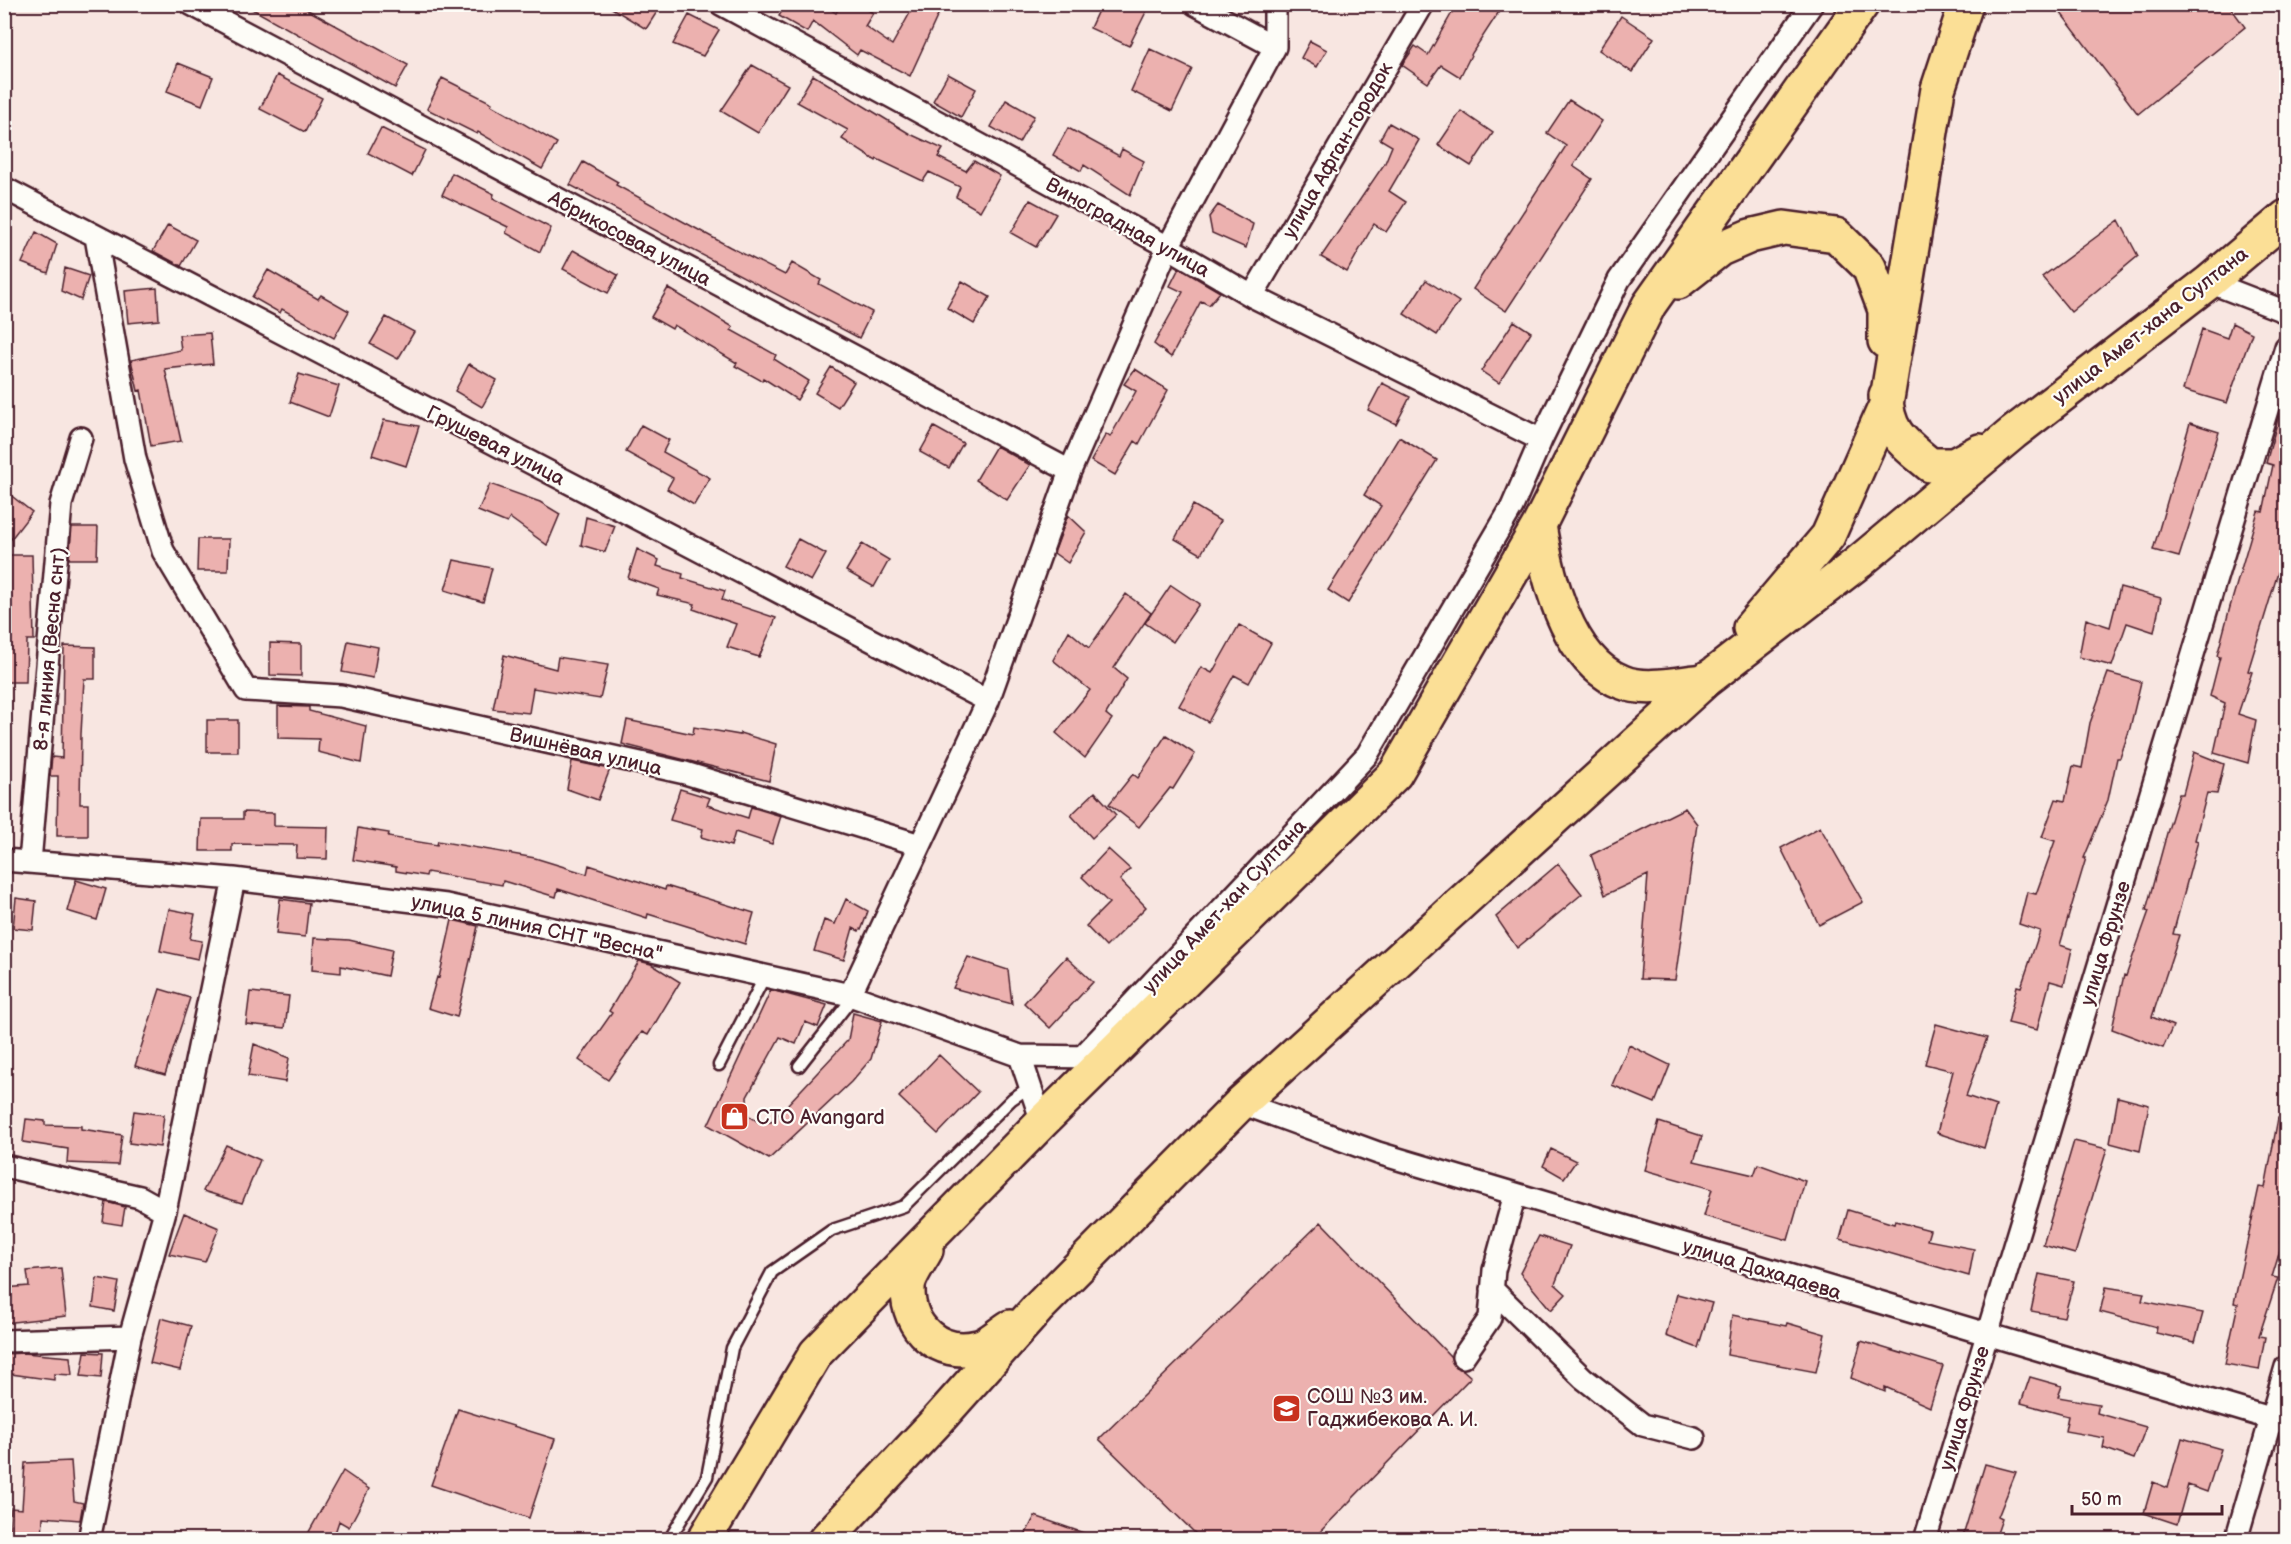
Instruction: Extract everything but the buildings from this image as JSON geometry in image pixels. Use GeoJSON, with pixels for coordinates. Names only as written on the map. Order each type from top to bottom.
{"type":"FeatureCollection","features":[{"type":"Feature","properties":{"kind":"main road"},"geometry":{"type":"LineString","coordinates":[[704,1539],[816,1353],[1042,1122],[1094,1057],[1395,774],[1539,525],[1649,304],[1862,4]]}},
{"type":"Feature","properties":{"kind":"main road"},"geometry":{"type":"LineString","coordinates":[[1539,525],[1554,590],[1567,626],[1595,664],[1622,682],[1649,686],[1705,681],[1828,536],[1886,405],[1938,89],[1966,4]]}},
{"type":"Feature","properties":{"kind":"main road","name":"улица Амет-хана Султана"},"geometry":{"type":"LineString","coordinates":[[2013,433],[2209,282],[2286,217]]}},
{"type":"Feature","properties":{"kind":"main road"},"geometry":{"type":"LineString","coordinates":[[1649,304],[1720,249],[1750,236],[1784,228],[1836,235],[1869,267],[1885,309],[1886,405],[1894,435],[1929,465],[1954,465],[2013,433]]}},
{"type":"Feature","properties":{"kind":"main road"},"geometry":{"type":"LineString","coordinates":[[825,1539],[937,1421],[1037,1309],[1241,1103],[1705,681],[1859,562],[2013,433]]}},
{"type":"Feature","properties":{"kind":"main road"},"geometry":{"type":"LineString","coordinates":[[938,1227],[907,1286],[914,1316],[925,1335],[948,1349],[980,1347],[1037,1309]]}},
{"type":"Feature","properties":{"kind":"street","name":"Абрикосовая улица"},"geometry":{"type":"LineString","coordinates":[[191,4],[1070,471]]}},
{"type":"Feature","properties":{"kind":"street","name":"Виноградная улица"},"geometry":{"type":"LineString","coordinates":[[721,4],[1168,247],[1252,296],[1541,440]]}},
{"type":"Feature","properties":{"kind":"street"},"geometry":{"type":"LineString","coordinates":[[1195,4],[1275,47]]}},
{"type":"Feature","properties":{"kind":"street"},"geometry":{"type":"LineString","coordinates":[[852,995],[988,701],[1070,471],[1168,247],[1275,47],[1275,4]]}},
{"type":"Feature","properties":{"kind":"street","name":"улица Афган-городок"},"geometry":{"type":"LineString","coordinates":[[1252,296],[1423,4]]}},
{"type":"Feature","properties":{"kind":"street","name":"улица Амет-хан Султана"},"geometry":{"type":"LineString","coordinates":[[1094,1057],[1367,755],[1512,507],[1541,440],[1619,280],[1812,4]]}},
{"type":"Feature","properties":{"kind":"street","name":"Грушевая улица"},"geometry":{"type":"LineString","coordinates":[[4,188],[988,701]]}},
{"type":"Feature","properties":{"kind":"street","name":"Вишнёвая улица"},"geometry":{"type":"LineString","coordinates":[[96,237],[135,459],[163,551],[246,690],[341,696],[685,773],[920,845]]}},
{"type":"Feature","properties":{"kind":"street"},"geometry":{"type":"LineString","coordinates":[[2209,282],[2286,312]]}},
{"type":"Feature","properties":{"kind":"street","name":"улица Фрунзе"},"geometry":{"type":"LineString","coordinates":[[1925,1539],[2286,347]]}},
{"type":"Feature","properties":{"kind":"street","name":"8-я линия (Весна снт)"},"geometry":{"type":"LineString","coordinates":[[30,862],[62,504],[81,438]]}},
{"type":"Feature","properties":{"kind":"street","name":"улица 5 линия СНТ \"Весна\""},"geometry":{"type":"LineString","coordinates":[[4,860],[234,879],[446,904],[852,995],[1020,1056],[1094,1057]]}},
{"type":"Feature","properties":{"kind":"street"},"geometry":{"type":"LineString","coordinates":[[89,1539],[130,1337],[165,1211],[234,879]]}},
{"type":"Feature","properties":{"kind":"street"},"geometry":{"type":"LineString","coordinates":[[1020,1056],[1042,1122]]}},
{"type":"Feature","properties":{"kind":"street","name":"улица Дахадаева"},"geometry":{"type":"LineString","coordinates":[[1241,1103],[1378,1153],[1986,1336],[2279,1421]]}},
{"type":"Feature","properties":{"kind":"street"},"geometry":{"type":"LineString","coordinates":[[4,1166],[140,1197],[165,1211]]}},
{"type":"Feature","properties":{"kind":"street"},"geometry":{"type":"LineString","coordinates":[[1463,1357],[1490,1318],[1494,1270],[1515,1194]]}},
{"type":"Feature","properties":{"kind":"street"},"geometry":{"type":"LineString","coordinates":[[1492,1289],[1583,1378],[1643,1425],[1694,1438]]}},
{"type":"Feature","properties":{"kind":"street"},"geometry":{"type":"LineString","coordinates":[[4,1341],[130,1337]]}},
{"type":"Feature","properties":{"kind":"street"},"geometry":{"type":"LineString","coordinates":[[2236,1539],[2279,1421],[2286,1367]]}},
{"type":"Feature","properties":{"kind":"lane"},"geometry":{"type":"LineString","coordinates":[[719,1065],[765,976]]}},
{"type":"Feature","properties":{"kind":"lane"},"geometry":{"type":"LineString","coordinates":[[799,1066],[852,995]]}},
{"type":"Feature","properties":{"kind":"lane"},"geometry":{"type":"LineString","coordinates":[[669,1539],[707,1477],[732,1348],[772,1272],[832,1230],[904,1206],[1011,1099],[1031,1086]]}},
{"type":"Feature","properties":{"kind":"place","name":"СТО Avangard"},"geometry":{"type":"Point","coordinates":[735,1117]}},
{"type":"Feature","properties":{"kind":"place","name":"СОШ №3 им. Гаджибекова А. И."},"geometry":{"type":"Point","coordinates":[1286,1408]}}]}
